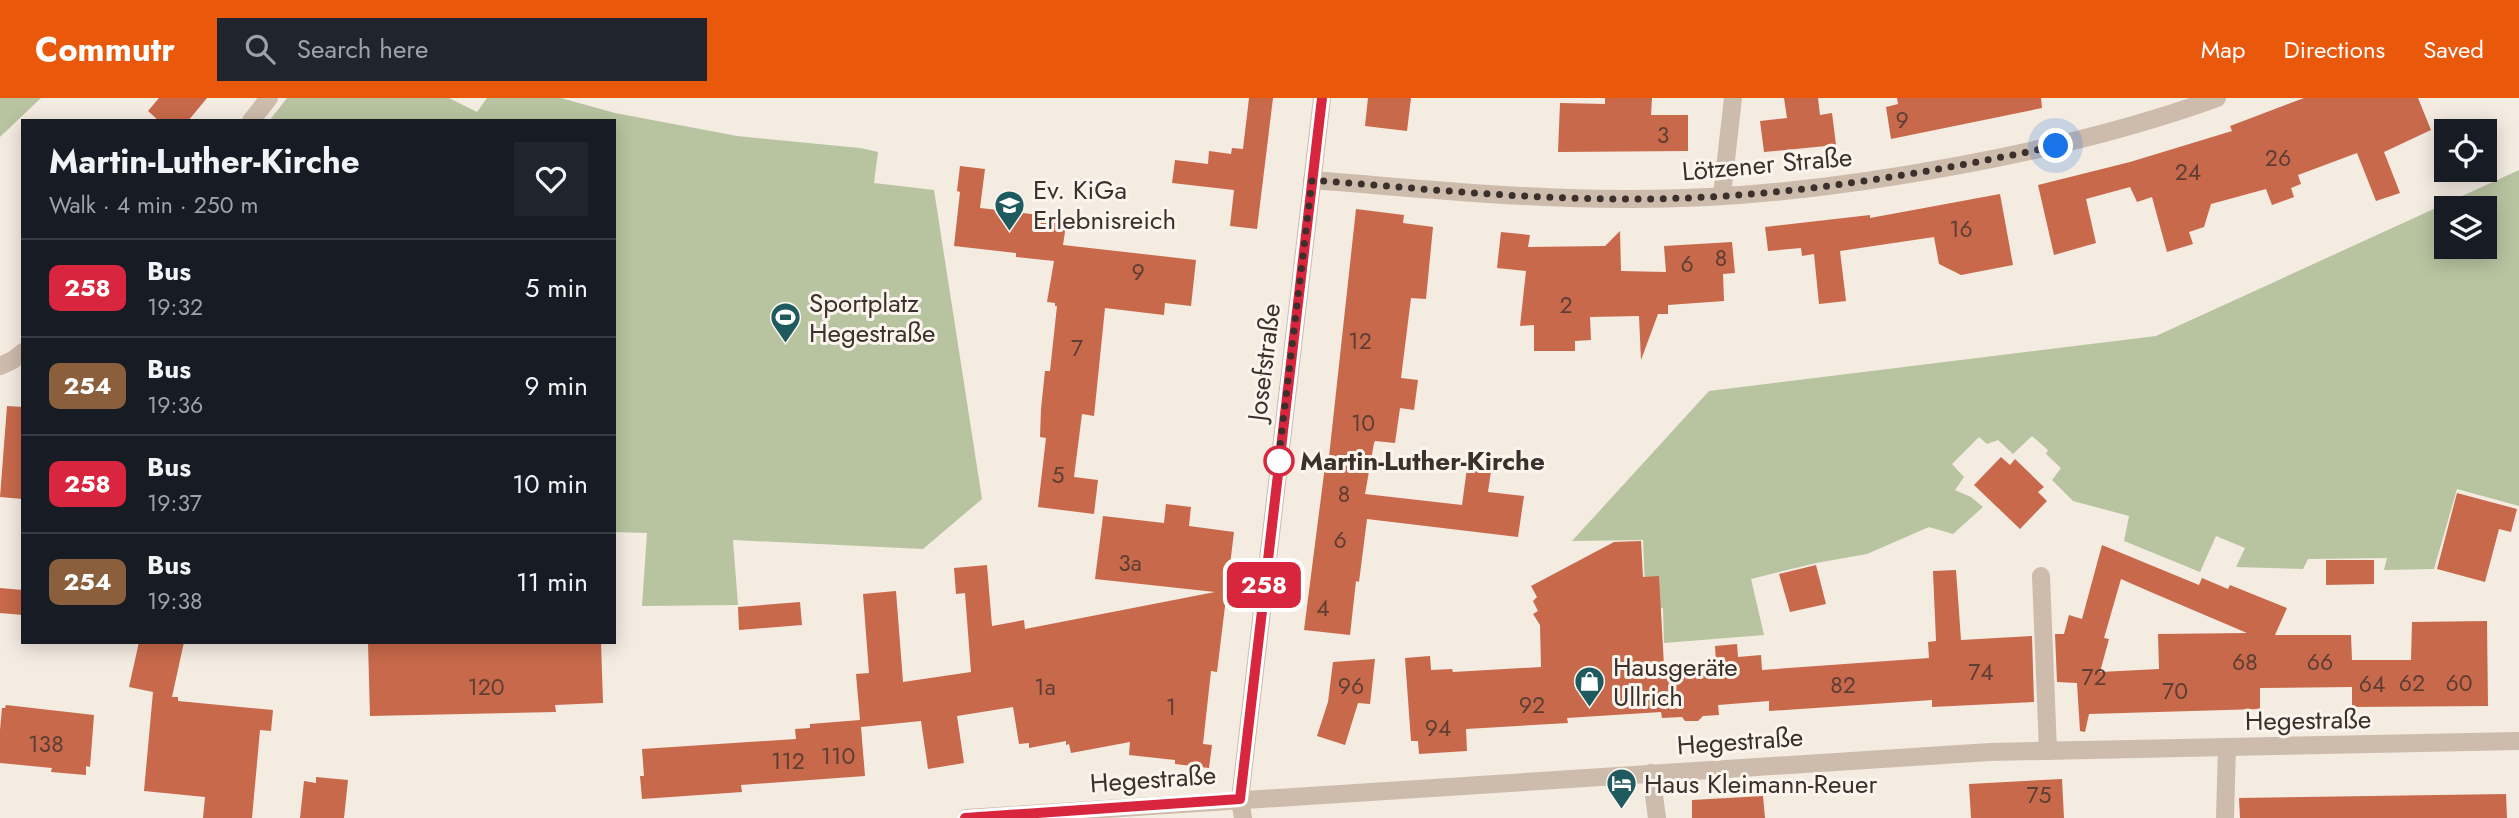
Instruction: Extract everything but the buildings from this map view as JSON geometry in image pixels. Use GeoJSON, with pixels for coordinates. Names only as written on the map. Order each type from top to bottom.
{"type":"FeatureCollection","features":[{"type":"Feature","properties":{"kind":"street"},"geometry":{"type":"LineString","coordinates":[[253,119],[269,98]]}},
{"type":"Feature","properties":{"kind":"street","name":"Josefstraße"},"geometry":{"type":"LineString","coordinates":[[1243,818],[1240,799],[1322,98]]}},
{"type":"Feature","properties":{"kind":"street"},"geometry":{"type":"LineString","coordinates":[[1722,195],[1733,98]]}},
{"type":"Feature","properties":{"kind":"street","name":"Lötzener Straße"},"geometry":{"type":"LineString","coordinates":[[1312,180],[1599,198],[1806,190],[1995,159],[2099,134],[2217,98]]}},
{"type":"Feature","properties":{"kind":"street"},"geometry":{"type":"LineString","coordinates":[[0,366],[21,354]]}},
{"type":"Feature","properties":{"kind":"street"},"geometry":{"type":"LineString","coordinates":[[2041,576],[2048,751]]}},
{"type":"Feature","properties":{"kind":"street","name":"Hegestraße"},"geometry":{"type":"LineString","coordinates":[[966,818],[1977,753],[2519,741]]}},
{"type":"Feature","properties":{"kind":"street"},"geometry":{"type":"LineString","coordinates":[[2225,818],[2227,747]]}},
{"type":"Feature","properties":{"kind":"street"},"geometry":{"type":"LineString","coordinates":[[1651,773],[1657,818]]}},
{"type":"Feature","properties":{"kind":"green space"},"geometry":{"type":"Polygon","coordinates":[[[0,98],[41,98],[0,137],[0,98]]]}},
{"type":"Feature","properties":{"kind":"green space","name":"Sportplatz Hegestraße"},"geometry":{"type":"Polygon","coordinates":[[[287,98],[449,98],[477,112],[487,98],[561,98],[615,113],[737,136],[878,152],[874,183],[934,190],[982,499],[923,549],[733,540],[738,605],[642,606],[647,533],[616,532],[616,119],[271,119],[287,98]]]}},
{"type":"Feature","properties":{"kind":"green space"},"geometry":{"type":"Polygon","coordinates":[[[2519,170],[2519,506],[2457,489],[2434,569],[2384,570],[2387,558],[2308,559],[2303,569],[2236,567],[2245,548],[2216,536],[2200,572],[2124,541],[2129,516],[2073,501],[2052,480],[2061,468],[2046,454],[2048,450],[2032,436],[2013,454],[1998,440],[1987,444],[1979,437],[1952,464],[1964,477],[1955,490],[1971,497],[1983,507],[1953,534],[1929,527],[1867,554],[1751,579],[1764,635],[1664,643],[1663,608],[1646,609],[1643,540],[1572,541],[1709,391],[2156,336],[2434,209],[2434,259],[2497,259],[2497,196],[2462,196],[2519,170]]]}},
{"type":"Feature","properties":{"kind":"bus line","name":"258"},"geometry":{"type":"LineString","coordinates":[[965,818],[1240,799],[1322,98]]}},
{"type":"Feature","properties":{"kind":"place","name":"Ev. KiGa Erlebnisreich"},"geometry":{"type":"Point","coordinates":[1010,232]}},
{"type":"Feature","properties":{"kind":"place","name":"Sportplatz Hegestraße"},"geometry":{"type":"Point","coordinates":[786,345]}},
{"type":"Feature","properties":{"kind":"place","name":"Martin-Luther-Kirche"},"geometry":{"type":"Point","coordinates":[1279,461]}},
{"type":"Feature","properties":{"kind":"place","name":"Hausgeräte Ullrich"},"geometry":{"type":"Point","coordinates":[1590,709]}},
{"type":"Feature","properties":{"kind":"place","name":"Haus Kleimann-Reuer"},"geometry":{"type":"Point","coordinates":[1621,811]}},
{"type":"Feature","properties":{"kind":"route"},"geometry":{"type":"LineString","coordinates":[[1279,461],[1277,471],[1312,180],[1525,195],[1678,198],[1806,190],[1861,183],[2056,146]]}}]}
